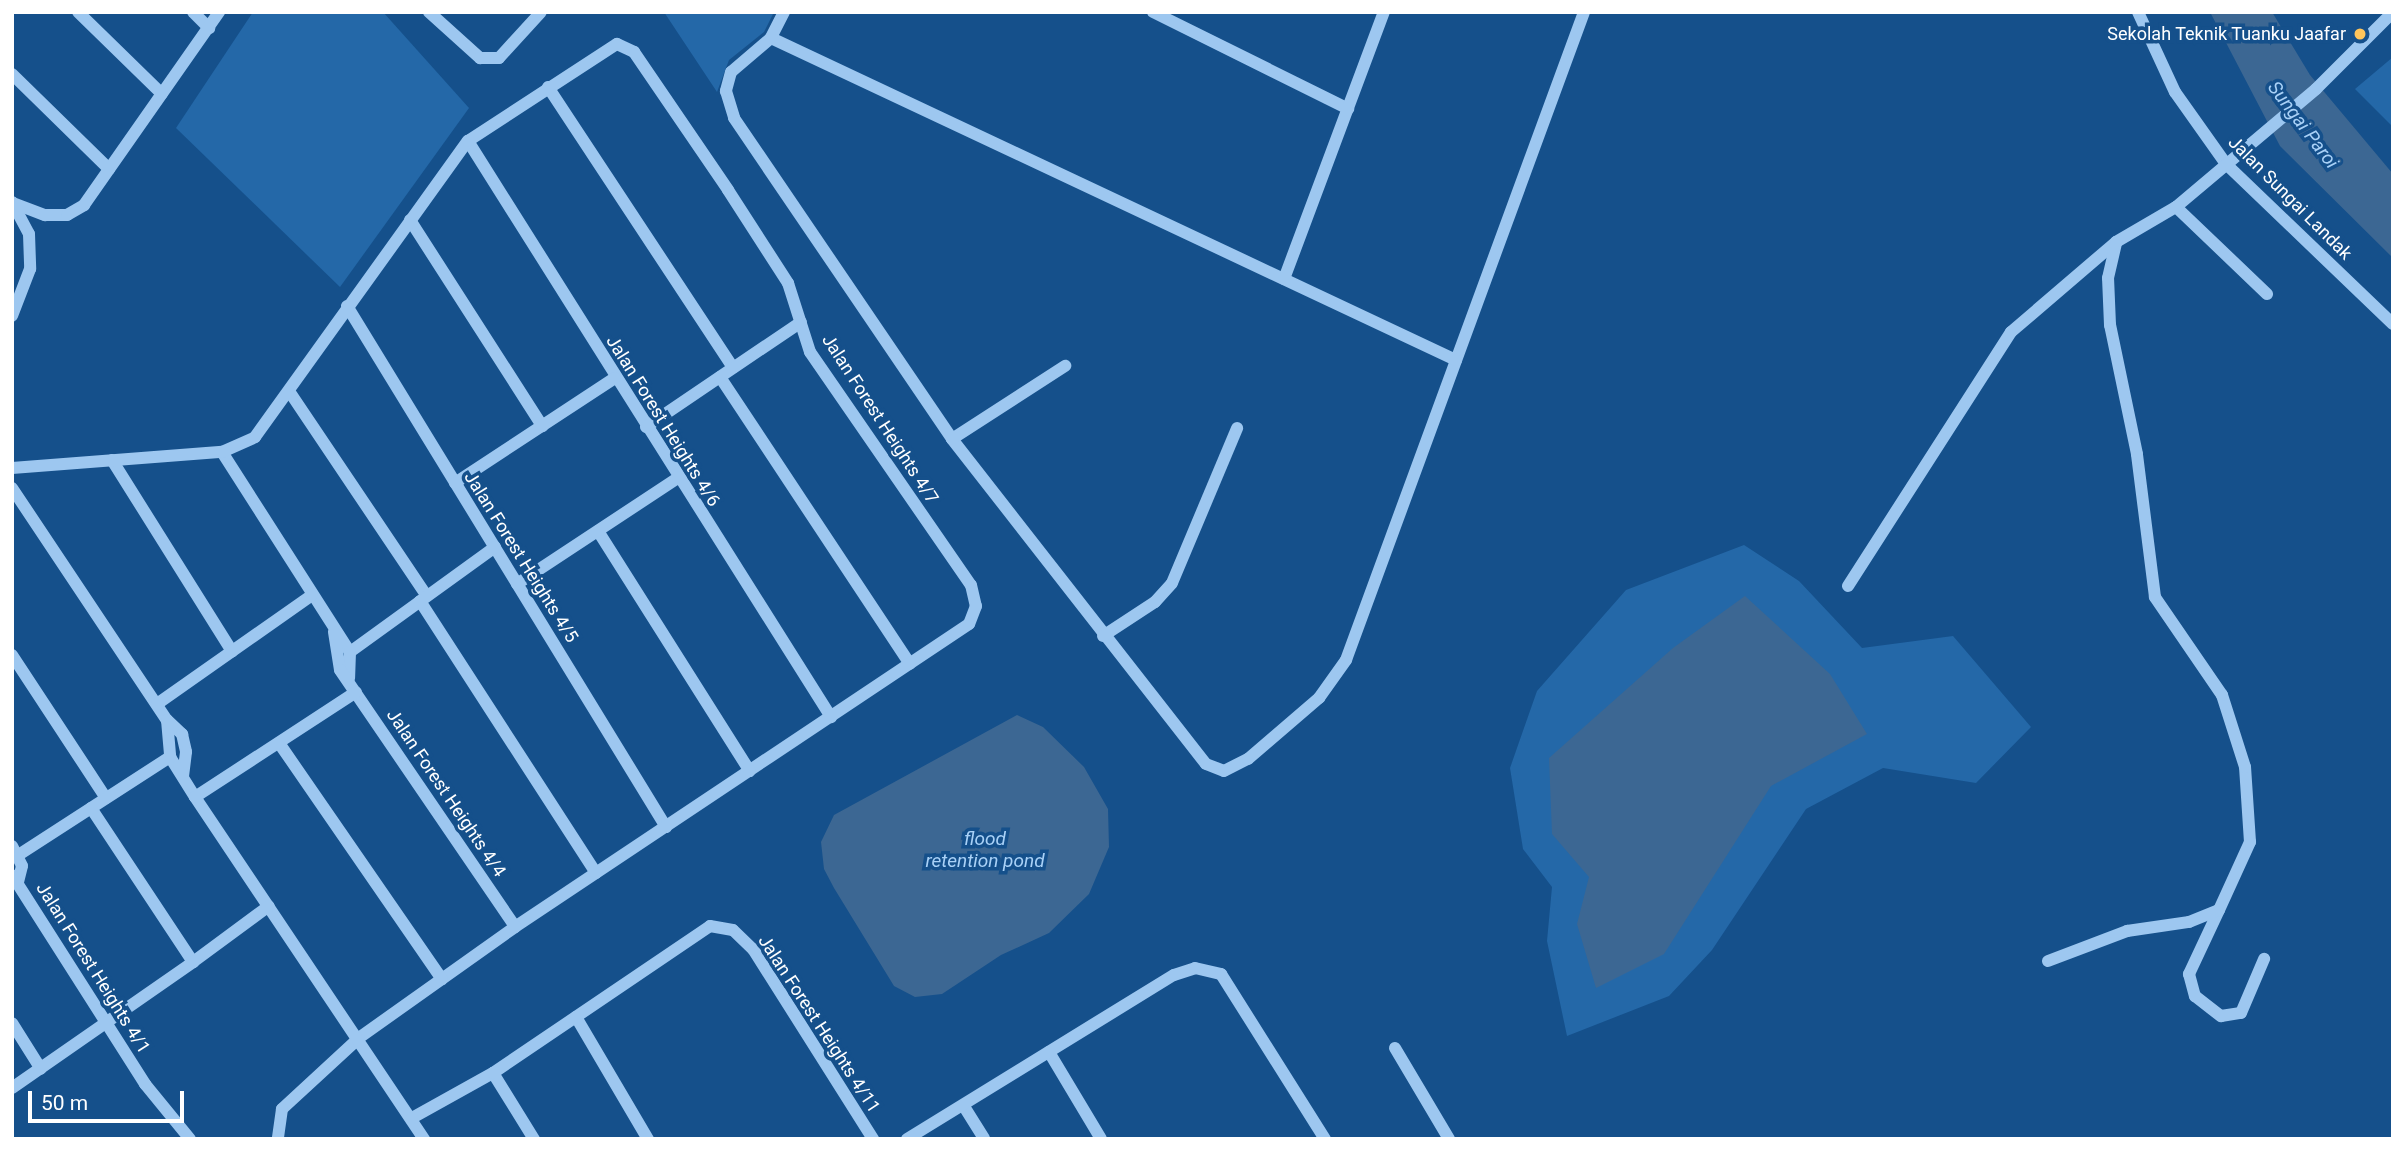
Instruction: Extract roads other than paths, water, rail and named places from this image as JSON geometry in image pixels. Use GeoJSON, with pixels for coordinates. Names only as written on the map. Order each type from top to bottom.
{"type":"FeatureCollection","features":[{"type":"Feature","properties":{"kind":"street"},"geometry":{"type":"LineString","coordinates":[[78,12],[162,94]]}},
{"type":"Feature","properties":{"kind":"street"},"geometry":{"type":"LineString","coordinates":[[193,12],[209,28]]}},
{"type":"Feature","properties":{"kind":"street"},"geometry":{"type":"LineString","coordinates":[[13,202],[45,215],[67,215],[84,205],[219,12]]}},
{"type":"Feature","properties":{"kind":"street"},"geometry":{"type":"LineString","coordinates":[[429,12],[480,58],[499,58],[541,12]]}},
{"type":"Feature","properties":{"kind":"street"},"geometry":{"type":"LineString","coordinates":[[784,12],[771,38],[731,72],[726,91],[734,118],[953,439],[1102,636],[1206,764],[1224,771],[1248,759],[1319,698],[1346,660],[1584,12]]}},
{"type":"Feature","properties":{"kind":"street"},"geometry":{"type":"LineString","coordinates":[[1153,12],[1348,109]]}},
{"type":"Feature","properties":{"kind":"street","name":"Jalan Sungai Landak"},"geometry":{"type":"LineString","coordinates":[[2138,12],[2175,92],[2226,163],[2393,324]]}},
{"type":"Feature","properties":{"kind":"street"},"geometry":{"type":"LineString","coordinates":[[1848,586],[2011,332],[2116,242],[2176,206],[2271,123],[2316,89],[2393,12]]}},
{"type":"Feature","properties":{"kind":"street"},"geometry":{"type":"LineString","coordinates":[[1284,279],[1348,109],[1380,14]]}},
{"type":"Feature","properties":{"kind":"street"},"geometry":{"type":"LineString","coordinates":[[771,38],[1456,360]]}},
{"type":"Feature","properties":{"kind":"street","name":"Jalan Forest Heights 4/7"},"geometry":{"type":"LineString","coordinates":[[548,88],[617,44],[634,52],[789,283],[810,352],[971,585],[976,606],[969,624],[910,664]]}},
{"type":"Feature","properties":{"kind":"street"},"geometry":{"type":"LineString","coordinates":[[12,74],[110,169]]}},
{"type":"Feature","properties":{"kind":"street"},"geometry":{"type":"LineString","coordinates":[[12,468],[222,452],[255,437],[468,141],[548,88],[733,368]]}},
{"type":"Feature","properties":{"kind":"street","name":"Jalan Forest Heights 4/6"},"geometry":{"type":"LineString","coordinates":[[468,141],[831,717]]}},
{"type":"Feature","properties":{"kind":"street"},"geometry":{"type":"LineString","coordinates":[[12,316],[30,269],[29,234],[13,202]]}},
{"type":"Feature","properties":{"kind":"street"},"geometry":{"type":"LineString","coordinates":[[2176,206],[2267,294]]}},
{"type":"Feature","properties":{"kind":"street"},"geometry":{"type":"LineString","coordinates":[[410,220],[542,426]]}},
{"type":"Feature","properties":{"kind":"street"},"geometry":{"type":"LineString","coordinates":[[2116,242],[2108,278],[2110,325],[2137,454],[2155,597],[2222,695],[2245,767],[2250,842],[2189,974],[2195,996],[2221,1016],[2241,1013],[2264,959]]}},
{"type":"Feature","properties":{"kind":"street","name":"Jalan Forest Heights 4/5"},"geometry":{"type":"LineString","coordinates":[[347,306],[666,827]]}},
{"type":"Feature","properties":{"kind":"street"},"geometry":{"type":"LineString","coordinates":[[646,427],[801,322]]}},
{"type":"Feature","properties":{"kind":"street"},"geometry":{"type":"LineString","coordinates":[[953,439],[1065,366]]}},
{"type":"Feature","properties":{"kind":"street"},"geometry":{"type":"LineString","coordinates":[[278,1139],[282,1109],[359,1038],[515,927],[910,664],[720,377]]}},
{"type":"Feature","properties":{"kind":"street"},"geometry":{"type":"LineString","coordinates":[[455,483],[615,378]]}},
{"type":"Feature","properties":{"kind":"street"},"geometry":{"type":"LineString","coordinates":[[289,391],[424,599],[596,873]]}},
{"type":"Feature","properties":{"kind":"street"},"geometry":{"type":"LineString","coordinates":[[1102,636],[1155,602],[1172,583],[1237,429]]}},
{"type":"Feature","properties":{"kind":"street","name":"Jalan Forest Heights 4/4"},"geometry":{"type":"LineString","coordinates":[[222,452],[334,632],[350,652],[349,678]]}},
{"type":"Feature","properties":{"kind":"street"},"geometry":{"type":"LineString","coordinates":[[112,460],[232,651]]}},
{"type":"Feature","properties":{"kind":"street"},"geometry":{"type":"LineString","coordinates":[[517,584],[678,478]]}},
{"type":"Feature","properties":{"kind":"street"},"geometry":{"type":"LineString","coordinates":[[12,488],[167,720],[182,734],[186,752],[183,776]]}},
{"type":"Feature","properties":{"kind":"street"},"geometry":{"type":"LineString","coordinates":[[598,531],[750,771]]}},
{"type":"Feature","properties":{"kind":"street"},"geometry":{"type":"LineString","coordinates":[[350,652],[495,547]]}},
{"type":"Feature","properties":{"kind":"street"},"geometry":{"type":"LineString","coordinates":[[157,704],[312,595]]}},
{"type":"Feature","properties":{"kind":"street","name":"Jalan Forest Heights 4/4"},"geometry":{"type":"LineString","coordinates":[[334,632],[335,662],[349,678],[515,927]]}},
{"type":"Feature","properties":{"kind":"street"},"geometry":{"type":"LineString","coordinates":[[12,655],[106,798]]}},
{"type":"Feature","properties":{"kind":"street"},"geometry":{"type":"LineString","coordinates":[[195,797],[356,692]]}},
{"type":"Feature","properties":{"kind":"street"},"geometry":{"type":"LineString","coordinates":[[167,720],[170,757],[402,1101],[424,1139]]}},
{"type":"Feature","properties":{"kind":"street"},"geometry":{"type":"LineString","coordinates":[[279,743],[442,979]]}},
{"type":"Feature","properties":{"kind":"street"},"geometry":{"type":"LineString","coordinates":[[16,850],[91,808],[170,757]]}},
{"type":"Feature","properties":{"kind":"street"},"geometry":{"type":"LineString","coordinates":[[91,808],[193,962]]}},
{"type":"Feature","properties":{"kind":"street","name":"Jalan Forest Heights 4/1"},"geometry":{"type":"LineString","coordinates":[[16,850],[15,878],[104,1023],[145,1084],[190,1139]]}},
{"type":"Feature","properties":{"kind":"street"},"geometry":{"type":"LineString","coordinates":[[12,1088],[269,906]]}},
{"type":"Feature","properties":{"kind":"street"},"geometry":{"type":"LineString","coordinates":[[2048,961],[2127,932],[2189,922],[2219,909]]}},
{"type":"Feature","properties":{"kind":"street","name":"Jalan Forest Heights 4/11"},"geometry":{"type":"LineString","coordinates":[[576,1017],[710,926],[733,930],[753,949],[873,1139]]}},
{"type":"Feature","properties":{"kind":"street"},"geometry":{"type":"LineString","coordinates":[[907,1139],[965,1108],[1049,1052],[1174,975],[1195,968],[1221,974],[1325,1139]]}},
{"type":"Feature","properties":{"kind":"street"},"geometry":{"type":"LineString","coordinates":[[412,1118],[493,1073],[576,1017],[648,1139]]}},
{"type":"Feature","properties":{"kind":"street"},"geometry":{"type":"LineString","coordinates":[[12,1023],[41,1069]]}},
{"type":"Feature","properties":{"kind":"street"},"geometry":{"type":"LineString","coordinates":[[1395,1048],[1449,1139]]}},
{"type":"Feature","properties":{"kind":"street"},"geometry":{"type":"LineString","coordinates":[[1049,1052],[1101,1139]]}},
{"type":"Feature","properties":{"kind":"street"},"geometry":{"type":"LineString","coordinates":[[493,1073],[534,1139]]}},
{"type":"Feature","properties":{"kind":"street"},"geometry":{"type":"LineString","coordinates":[[965,1108],[984,1139]]}},
{"type":"Feature","properties":{"kind":"water","name":"Sungai Paroi"},"geometry":{"type":"Polygon","coordinates":[[[2210,12],[2272,12],[2310,75],[2393,174],[2393,258],[2280,146],[2210,12]]]}},
{"type":"Feature","properties":{"kind":"water"},"geometry":{"type":"Polygon","coordinates":[[[1745,596],[1830,674],[1867,734],[1771,786],[1664,954],[1596,988],[1577,924],[1589,877],[1552,834],[1549,758],[1673,648],[1745,596]]]}},
{"type":"Feature","properties":{"kind":"water","name":"flood retention pond"},"geometry":{"type":"Polygon","coordinates":[[[1017,715],[1043,727],[1084,767],[1108,809],[1109,847],[1089,894],[1049,933],[1001,955],[942,994],[915,997],[894,986],[834,888],[824,869],[821,842],[834,815],[1017,715]]]}},
{"type":"Feature","properties":{"kind":"place","name":"Sekolah Teknik Tuanku Jaafar"},"geometry":{"type":"Point","coordinates":[2360,34]}}]}
